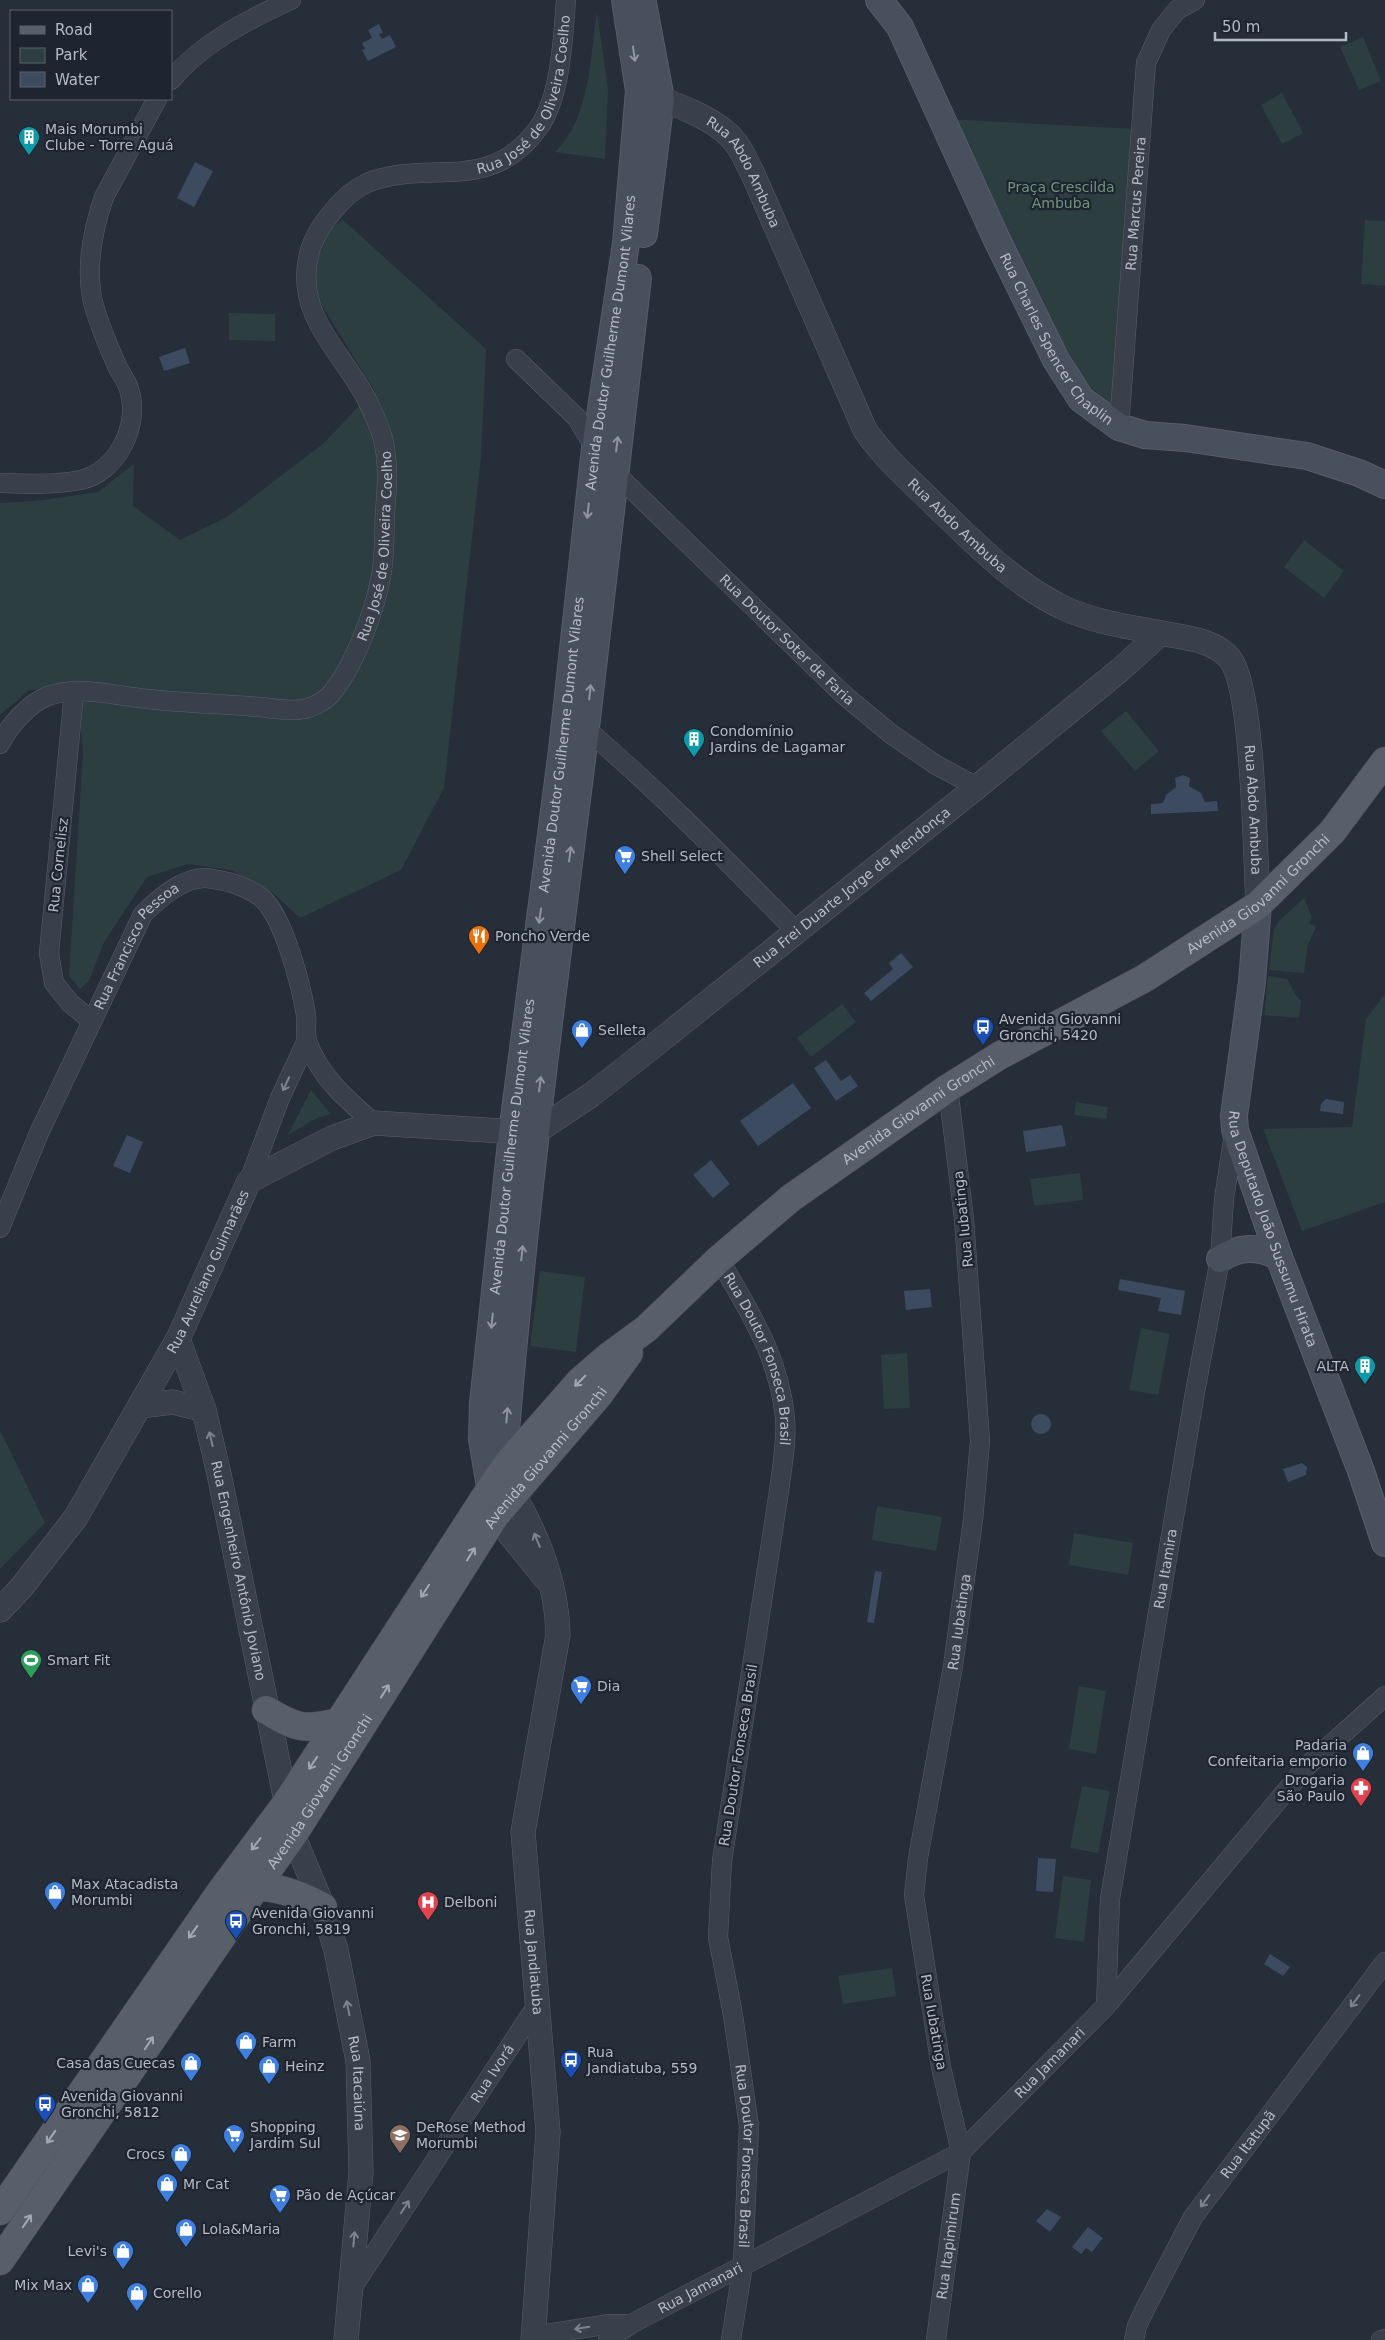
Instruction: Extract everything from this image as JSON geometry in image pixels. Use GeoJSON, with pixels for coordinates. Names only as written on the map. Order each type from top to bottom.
{"type":"FeatureCollection","features":[{"type":"Feature","properties":{"kind":"main road","name":"Avenida Doutor Guilherme Dumont Vilares"},"geometry":{"type":"LineString","coordinates":[[508,1463],[506,1431],[523,1133],[562,750],[595,448],[650,95],[625,0]]}},
{"type":"Feature","properties":{"kind":"main road","name":"Avenida Doutor Guilherme Dumont Vilares"},"geometry":{"type":"LineString","coordinates":[[499,1501],[482,1439],[483,1403],[586,729],[614,472],[650,95],[643,0]]}},
{"type":"Feature","properties":{"kind":"main road","name":"Rua Charles Spencer Chaplin"},"geometry":{"type":"LineString","coordinates":[[879,0],[900,27],[996,238],[1056,360],[1081,399],[1119,427],[1145,435],[1185,438],[1306,456],[1359,473],[1385,485]]}},
{"type":"Feature","properties":{"kind":"main road","name":"Avenida Giovanni Gronchi"},"geometry":{"type":"LineString","coordinates":[[0,2261],[256,1887],[293,1836],[499,1501],[508,1463],[580,1381],[609,1356],[646,1329],[718,1260],[791,1198],[948,1088],[999,1056],[1145,978],[1258,905],[1332,832],[1385,761]]}},
{"type":"Feature","properties":{"kind":"main road","name":"Rua Deputado João Sussumu Hirata"},"geometry":{"type":"LineString","coordinates":[[1258,905],[1257,941],[1234,1116],[1235,1130],[1279,1257],[1361,1471],[1385,1543]]}},
{"type":"Feature","properties":{"kind":"main road"},"geometry":{"type":"LineString","coordinates":[[1220,1259],[1235,1251],[1253,1248],[1267,1250],[1279,1257]]}},
{"type":"Feature","properties":{"kind":"main road","name":"Avenida Giovanni Gronchi"},"geometry":{"type":"LineString","coordinates":[[0,2211],[221,1891],[285,1805],[340,1722],[499,1501],[598,1396],[646,1329]]}},
{"type":"Feature","properties":{"kind":"main road"},"geometry":{"type":"LineString","coordinates":[[266,1710],[290,1724],[311,1729],[340,1722]]}},
{"type":"Feature","properties":{"kind":"main road"},"geometry":{"type":"LineString","coordinates":[[221,1891],[256,1887],[275,1888],[301,1895],[323,1907]]}},
{"type":"Feature","properties":{"kind":"street"},"geometry":{"type":"LineString","coordinates":[[172,79],[208,45],[268,10],[290,0]]}},
{"type":"Feature","properties":{"kind":"street","name":"Rua José de Oliveira Coelho"},"geometry":{"type":"LineString","coordinates":[[0,744],[26,710],[48,696],[74,692],[148,700],[302,710],[328,698],[333,692],[347,672],[367,626],[381,576],[388,473],[383,438],[368,403],[328,343],[305,291],[304,279],[308,255],[316,234],[328,217],[346,196],[367,184],[406,175],[470,172],[507,157],[525,143],[539,126],[550,107],[562,52],[566,0]]}},
{"type":"Feature","properties":{"kind":"street","name":"Rua Marcus Pereira"},"geometry":{"type":"LineString","coordinates":[[1119,427],[1146,63],[1161,30],[1177,10],[1195,0]]}},
{"type":"Feature","properties":{"kind":"street","name":"Rua Abdo Ambuba"},"geometry":{"type":"LineString","coordinates":[[650,95],[717,126],[735,141],[756,181],[865,430],[878,450],[975,543],[1029,588],[1066,609],[1079,614],[1197,640],[1220,648],[1231,660],[1243,693],[1249,748],[1258,905]]}},
{"type":"Feature","properties":{"kind":"street"},"geometry":{"type":"LineString","coordinates":[[0,483],[81,480],[94,474],[109,463],[119,452],[126,439],[131,424],[130,390],[117,366],[96,312],[90,276],[91,256],[98,214],[104,196],[156,100]]}},
{"type":"Feature","properties":{"kind":"street"},"geometry":{"type":"LineString","coordinates":[[516,359],[577,418],[595,448]]}},
{"type":"Feature","properties":{"kind":"street","name":"Rua Doutor Soter de Faria"},"geometry":{"type":"LineString","coordinates":[[614,472],[844,695],[891,734],[936,766],[977,787]]}},
{"type":"Feature","properties":{"kind":"street","name":"Rua Frei Duarte Jorge de Mendonça"},"geometry":{"type":"LineString","coordinates":[[523,1133],[591,1095],[977,787],[1120,670],[1161,633]]}},
{"type":"Feature","properties":{"kind":"street","name":"Rua Cornelisz"},"geometry":{"type":"LineString","coordinates":[[74,692],[49,953],[54,983],[70,1003],[92,1022]]}},
{"type":"Feature","properties":{"kind":"street"},"geometry":{"type":"LineString","coordinates":[[586,729],[630,766],[796,931]]}},
{"type":"Feature","properties":{"kind":"street","name":"Rua Francisco Pessoa"},"geometry":{"type":"LineString","coordinates":[[0,1228],[39,1133],[143,914],[171,890],[188,882],[204,878],[230,882],[262,898],[281,926],[289,949],[306,1015],[307,1040],[335,1089],[374,1123]]}},
{"type":"Feature","properties":{"kind":"street","name":"Rua Francisco Pessoa"},"geometry":{"type":"LineString","coordinates":[[249,1181],[280,1098],[307,1040]]}},
{"type":"Feature","properties":{"kind":"street","name":"Rua Iubatinga"},"geometry":{"type":"LineString","coordinates":[[948,1088],[964,1219],[980,1441],[973,1520],[953,1666],[918,1858],[914,1895],[941,2067],[961,2152]]}},
{"type":"Feature","properties":{"kind":"street","name":"Rua Aureliano Guimarães"},"geometry":{"type":"LineString","coordinates":[[0,1610],[22,1588],[76,1517],[178,1339],[249,1181],[332,1138],[374,1123],[523,1133]]}},
{"type":"Feature","properties":{"kind":"street","name":"Rua Itamira"},"geometry":{"type":"LineString","coordinates":[[1106,2006],[1110,1899],[1195,1392],[1220,1259],[1224,1199],[1235,1130]]}},
{"type":"Feature","properties":{"kind":"street","name":"Rua Doutor Fonseca Brasil"},"geometry":{"type":"LineString","coordinates":[[718,1260],[763,1335],[772,1358],[785,1418],[784,1451],[779,1491],[722,1862],[718,1903],[718,1937],[733,2015],[749,2126],[743,2265]]}},
{"type":"Feature","properties":{"kind":"street","name":"Rua Engenheiro Antônio Joviano"},"geometry":{"type":"LineString","coordinates":[[178,1339],[204,1410],[219,1474],[285,1805],[293,1836]]}},
{"type":"Feature","properties":{"kind":"street"},"geometry":{"type":"LineString","coordinates":[[140,1406],[173,1402],[204,1410]]}},
{"type":"Feature","properties":{"kind":"street","name":"Rua Jandiatuba"},"geometry":{"type":"LineString","coordinates":[[499,1501],[530,1524],[545,1559],[558,1609],[558,1635],[523,1832],[548,2132],[533,2338]]}},
{"type":"Feature","properties":{"kind":"street","name":"Rua Jamanari"},"geometry":{"type":"LineString","coordinates":[[608,2340],[631,2324],[961,2152],[1106,2006],[1307,1766],[1385,1696]]}},
{"type":"Feature","properties":{"kind":"street","name":"Rua Itacaiúna"},"geometry":{"type":"LineString","coordinates":[[293,1836],[323,1907],[336,1950],[358,2061],[361,2172],[346,2340]]}},
{"type":"Feature","properties":{"kind":"street","name":"Rua Itatupã"},"geometry":{"type":"LineString","coordinates":[[1134,2340],[1137,2326],[1146,2307],[1193,2217],[1385,1962]]}},
{"type":"Feature","properties":{"kind":"street","name":"Rua Ivorá"},"geometry":{"type":"LineString","coordinates":[[350,2292],[537,2005]]}},
{"type":"Feature","properties":{"kind":"street","name":"Rua Itapimirum"},"geometry":{"type":"LineString","coordinates":[[936,2340],[961,2152]]}},
{"type":"Feature","properties":{"kind":"street"},"geometry":{"type":"LineString","coordinates":[[731,2340],[743,2265]]}},
{"type":"Feature","properties":{"kind":"street","name":"Rua Jamanari"},"geometry":{"type":"LineString","coordinates":[[533,2338],[610,2324],[631,2324]]}},
{"type":"Feature","properties":{"kind":"street"},"geometry":{"type":"LineString","coordinates":[[1381,2340],[1385,2339]]}},
{"type":"Feature","properties":{"kind":"green space"},"geometry":{"type":"Polygon","coordinates":[[[597,12],[608,89],[605,159],[555,152],[567,138],[582,105],[590,67],[597,12]]]}},
{"type":"Feature","properties":{"kind":"green space"},"geometry":{"type":"Polygon","coordinates":[[[1363,37],[1381,81],[1359,90],[1340,47],[1363,37]]]}},
{"type":"Feature","properties":{"kind":"green space"},"geometry":{"type":"Polygon","coordinates":[[[1282,93],[1303,133],[1282,144],[1261,105],[1282,93]]]}},
{"type":"Feature","properties":{"kind":"green space","name":"Praça Crescilda Ambuba"},"geometry":{"type":"Polygon","coordinates":[[[944,119],[1135,129],[1116,409],[1082,380],[1058,353],[944,119]]]}},
{"type":"Feature","properties":{"kind":"green space"},"geometry":{"type":"Polygon","coordinates":[[[343,220],[486,349],[481,457],[444,788],[401,870],[300,918],[273,893],[231,870],[188,864],[147,877],[104,942],[89,981],[80,989],[69,976],[83,753],[80,718],[58,689],[29,690],[0,715],[0,503],[36,501],[98,492],[134,464],[133,506],[180,540],[227,517],[324,443],[374,390],[320,302],[313,279],[316,257],[331,228],[343,220]]]}},
{"type":"Feature","properties":{"kind":"green space"},"geometry":{"type":"Polygon","coordinates":[[[1365,220],[1385,221],[1385,286],[1361,284],[1365,220]]]}},
{"type":"Feature","properties":{"kind":"green space"},"geometry":{"type":"Polygon","coordinates":[[[229,313],[275,314],[275,341],[229,340],[229,313]]]}},
{"type":"Feature","properties":{"kind":"green space"},"geometry":{"type":"Polygon","coordinates":[[[1304,540],[1344,571],[1324,598],[1284,567],[1304,540]]]}},
{"type":"Feature","properties":{"kind":"green space"},"geometry":{"type":"Polygon","coordinates":[[[1126,711],[1159,751],[1135,771],[1101,731],[1126,711]]]}},
{"type":"Feature","properties":{"kind":"green space"},"geometry":{"type":"Polygon","coordinates":[[[1304,898],[1312,918],[1309,923],[1316,927],[1308,945],[1304,973],[1269,970],[1274,929],[1278,922],[1304,898]]]}},
{"type":"Feature","properties":{"kind":"green space"},"geometry":{"type":"Polygon","coordinates":[[[1268,976],[1287,979],[1294,993],[1301,1000],[1299,1018],[1264,1015],[1268,976]]]}},
{"type":"Feature","properties":{"kind":"green space"},"geometry":{"type":"Polygon","coordinates":[[[1385,994],[1385,1202],[1302,1231],[1263,1129],[1352,1127],[1366,1019],[1385,994]]]}},
{"type":"Feature","properties":{"kind":"green space"},"geometry":{"type":"Polygon","coordinates":[[[842,1004],[856,1022],[811,1057],[797,1038],[842,1004]]]}},
{"type":"Feature","properties":{"kind":"green space"},"geometry":{"type":"Polygon","coordinates":[[[311,1090],[331,1114],[315,1119],[288,1135],[311,1090]]]}},
{"type":"Feature","properties":{"kind":"green space"},"geometry":{"type":"Polygon","coordinates":[[[1076,1102],[1108,1107],[1106,1119],[1074,1115],[1076,1102]]]}},
{"type":"Feature","properties":{"kind":"green space"},"geometry":{"type":"Polygon","coordinates":[[[1080,1173],[1083,1200],[1034,1206],[1030,1179],[1080,1173]]]}},
{"type":"Feature","properties":{"kind":"green space"},"geometry":{"type":"Polygon","coordinates":[[[540,1271],[585,1277],[576,1352],[530,1346],[540,1271]]]}},
{"type":"Feature","properties":{"kind":"green space"},"geometry":{"type":"Polygon","coordinates":[[[1141,1328],[1170,1334],[1158,1395],[1129,1390],[1141,1328]]]}},
{"type":"Feature","properties":{"kind":"green space"},"geometry":{"type":"Polygon","coordinates":[[[907,1353],[910,1408],[884,1409],[881,1355],[907,1353]]]}},
{"type":"Feature","properties":{"kind":"green space"},"geometry":{"type":"Polygon","coordinates":[[[0,1430],[45,1523],[0,1569],[0,1430]]]}},
{"type":"Feature","properties":{"kind":"green space"},"geometry":{"type":"Polygon","coordinates":[[[877,1506],[942,1517],[936,1551],[872,1540],[877,1506]]]}},
{"type":"Feature","properties":{"kind":"green space"},"geometry":{"type":"Polygon","coordinates":[[[1074,1533],[1133,1543],[1128,1575],[1069,1565],[1074,1533]]]}},
{"type":"Feature","properties":{"kind":"green space"},"geometry":{"type":"Polygon","coordinates":[[[1079,1686],[1106,1691],[1096,1754],[1069,1749],[1079,1686]]]}},
{"type":"Feature","properties":{"kind":"green space"},"geometry":{"type":"Polygon","coordinates":[[[1082,1786],[1110,1791],[1098,1853],[1070,1848],[1082,1786]]]}},
{"type":"Feature","properties":{"kind":"green space"},"geometry":{"type":"Polygon","coordinates":[[[1063,1876],[1091,1880],[1084,1942],[1055,1938],[1063,1876]]]}},
{"type":"Feature","properties":{"kind":"green space"},"geometry":{"type":"Polygon","coordinates":[[[892,1968],[896,1996],[843,2004],[838,1976],[892,1968]]]}},
{"type":"Feature","properties":{"kind":"water"},"geometry":{"type":"Polygon","coordinates":[[[379,24],[383,33],[379,34],[382,39],[390,35],[396,47],[368,61],[362,50],[365,49],[362,43],[372,38],[368,30],[379,24]]]}},
{"type":"Feature","properties":{"kind":"water"},"geometry":{"type":"Polygon","coordinates":[[[195,162],[213,171],[194,207],[177,198],[195,162]]]}},
{"type":"Feature","properties":{"kind":"water"},"geometry":{"type":"Polygon","coordinates":[[[185,348],[190,363],[164,371],[159,357],[185,348]]]}},
{"type":"Feature","properties":{"kind":"water"},"geometry":{"type":"Polygon","coordinates":[[[1183,775],[1190,778],[1189,786],[1201,793],[1205,802],[1217,801],[1218,811],[1151,814],[1151,804],[1163,803],[1166,795],[1176,787],[1175,778],[1183,775]]]}},
{"type":"Feature","properties":{"kind":"water"},"geometry":{"type":"Polygon","coordinates":[[[901,953],[913,967],[871,1001],[864,993],[893,969],[889,963],[901,953]]]}},
{"type":"Feature","properties":{"kind":"water"},"geometry":{"type":"Polygon","coordinates":[[[826,1060],[841,1081],[850,1075],[858,1086],[836,1101],[814,1068],[826,1060]]]}},
{"type":"Feature","properties":{"kind":"water"},"geometry":{"type":"Polygon","coordinates":[[[793,1083],[811,1108],[758,1146],[740,1121],[793,1083]]]}},
{"type":"Feature","properties":{"kind":"water"},"geometry":{"type":"Polygon","coordinates":[[[1326,1099],[1344,1102],[1343,1114],[1320,1111],[1321,1104],[1326,1099]]]}},
{"type":"Feature","properties":{"kind":"water"},"geometry":{"type":"Polygon","coordinates":[[[1062,1125],[1066,1146],[1026,1152],[1023,1131],[1062,1125]]]}},
{"type":"Feature","properties":{"kind":"water"},"geometry":{"type":"Polygon","coordinates":[[[127,1135],[143,1142],[130,1173],[113,1166],[127,1135]]]}},
{"type":"Feature","properties":{"kind":"water"},"geometry":{"type":"Polygon","coordinates":[[[711,1160],[730,1184],[713,1198],[693,1175],[711,1160]]]}},
{"type":"Feature","properties":{"kind":"water"},"geometry":{"type":"Polygon","coordinates":[[[1120,1279],[1185,1291],[1181,1315],[1158,1311],[1161,1298],[1118,1290],[1120,1279]]]}},
{"type":"Feature","properties":{"kind":"water"},"geometry":{"type":"Polygon","coordinates":[[[930,1289],[932,1307],[906,1310],[904,1291],[930,1289]]]}},
{"type":"Feature","properties":{"kind":"water"},"geometry":{"type":"Polygon","coordinates":[[[1041,1414],[1048,1417],[1051,1424],[1048,1431],[1041,1434],[1034,1431],[1031,1424],[1034,1417],[1041,1414]]]}},
{"type":"Feature","properties":{"kind":"water"},"geometry":{"type":"Polygon","coordinates":[[[1302,1463],[1307,1467],[1306,1475],[1288,1482],[1283,1469],[1302,1463]]]}},
{"type":"Feature","properties":{"kind":"water"},"geometry":{"type":"Polygon","coordinates":[[[875,1571],[882,1572],[874,1623],[867,1622],[875,1571]]]}},
{"type":"Feature","properties":{"kind":"water"},"geometry":{"type":"Polygon","coordinates":[[[1038,1858],[1056,1859],[1053,1892],[1036,1891],[1038,1858]]]}},
{"type":"Feature","properties":{"kind":"water"},"geometry":{"type":"Polygon","coordinates":[[[1270,1954],[1290,1967],[1283,1976],[1264,1964],[1270,1954]]]}},
{"type":"Feature","properties":{"kind":"water"},"geometry":{"type":"Polygon","coordinates":[[[1047,2209],[1061,2217],[1050,2232],[1036,2221],[1047,2209]]]}},
{"type":"Feature","properties":{"kind":"water"},"geometry":{"type":"Polygon","coordinates":[[[1088,2227],[1103,2238],[1092,2252],[1086,2248],[1081,2254],[1072,2247],[1088,2227]]]}},
{"type":"Feature","properties":{"kind":"place","name":"Mais Morumbi Clube - Torre Aguá"},"geometry":{"type":"Point","coordinates":[29,156]}},
{"type":"Feature","properties":{"kind":"place","name":"Condomínio Jardins de Lagamar"},"geometry":{"type":"Point","coordinates":[694,758]}},
{"type":"Feature","properties":{"kind":"place","name":"Shell Select"},"geometry":{"type":"Point","coordinates":[625,875]}},
{"type":"Feature","properties":{"kind":"place","name":"Poncho Verde"},"geometry":{"type":"Point","coordinates":[479,955]}},
{"type":"Feature","properties":{"kind":"place","name":"Avenida Giovanni Gronchi, 5420"},"geometry":{"type":"Point","coordinates":[983,1046]}},
{"type":"Feature","properties":{"kind":"place","name":"Selleta"},"geometry":{"type":"Point","coordinates":[582,1049]}},
{"type":"Feature","properties":{"kind":"place","name":"ALTA"},"geometry":{"type":"Point","coordinates":[1365,1385]}},
{"type":"Feature","properties":{"kind":"place","name":"Smart Fit"},"geometry":{"type":"Point","coordinates":[31,1679]}},
{"type":"Feature","properties":{"kind":"place","name":"Dia"},"geometry":{"type":"Point","coordinates":[581,1705]}},
{"type":"Feature","properties":{"kind":"place","name":"Padaria Confeitaria emporio"},"geometry":{"type":"Point","coordinates":[1363,1772]}},
{"type":"Feature","properties":{"kind":"place","name":"Drogaria São Paulo"},"geometry":{"type":"Point","coordinates":[1361,1807]}},
{"type":"Feature","properties":{"kind":"place","name":"Max Atacadista Morumbi"},"geometry":{"type":"Point","coordinates":[55,1911]}},
{"type":"Feature","properties":{"kind":"place","name":"Delboni"},"geometry":{"type":"Point","coordinates":[428,1921]}},
{"type":"Feature","properties":{"kind":"place","name":"Avenida Giovanni Gronchi, 5819"},"geometry":{"type":"Point","coordinates":[236,1940]}},
{"type":"Feature","properties":{"kind":"place","name":"Farm"},"geometry":{"type":"Point","coordinates":[246,2061]}},
{"type":"Feature","properties":{"kind":"place","name":"Rua Jandiatuba, 559"},"geometry":{"type":"Point","coordinates":[571,2079]}},
{"type":"Feature","properties":{"kind":"place","name":"Casa das Cuecas"},"geometry":{"type":"Point","coordinates":[191,2082]}},
{"type":"Feature","properties":{"kind":"place","name":"Heinz"},"geometry":{"type":"Point","coordinates":[269,2085]}},
{"type":"Feature","properties":{"kind":"place","name":"Avenida Giovanni Gronchi, 5812"},"geometry":{"type":"Point","coordinates":[45,2123]}},
{"type":"Feature","properties":{"kind":"place","name":"Shopping Jardim Sul"},"geometry":{"type":"Point","coordinates":[234,2154]}},
{"type":"Feature","properties":{"kind":"place","name":"DeRose Method Morumbi"},"geometry":{"type":"Point","coordinates":[400,2154]}},
{"type":"Feature","properties":{"kind":"place","name":"Crocs"},"geometry":{"type":"Point","coordinates":[181,2173]}},
{"type":"Feature","properties":{"kind":"place","name":"Mr Cat"},"geometry":{"type":"Point","coordinates":[167,2203]}},
{"type":"Feature","properties":{"kind":"place","name":"Pão de Açúcar"},"geometry":{"type":"Point","coordinates":[280,2214]}},
{"type":"Feature","properties":{"kind":"place","name":"Lola&Maria"},"geometry":{"type":"Point","coordinates":[186,2248]}},
{"type":"Feature","properties":{"kind":"place","name":"Levi's"},"geometry":{"type":"Point","coordinates":[123,2270]}},
{"type":"Feature","properties":{"kind":"place","name":"Mix Max"},"geometry":{"type":"Point","coordinates":[88,2304]}},
{"type":"Feature","properties":{"kind":"place","name":"Corello"},"geometry":{"type":"Point","coordinates":[137,2312]}}]}
